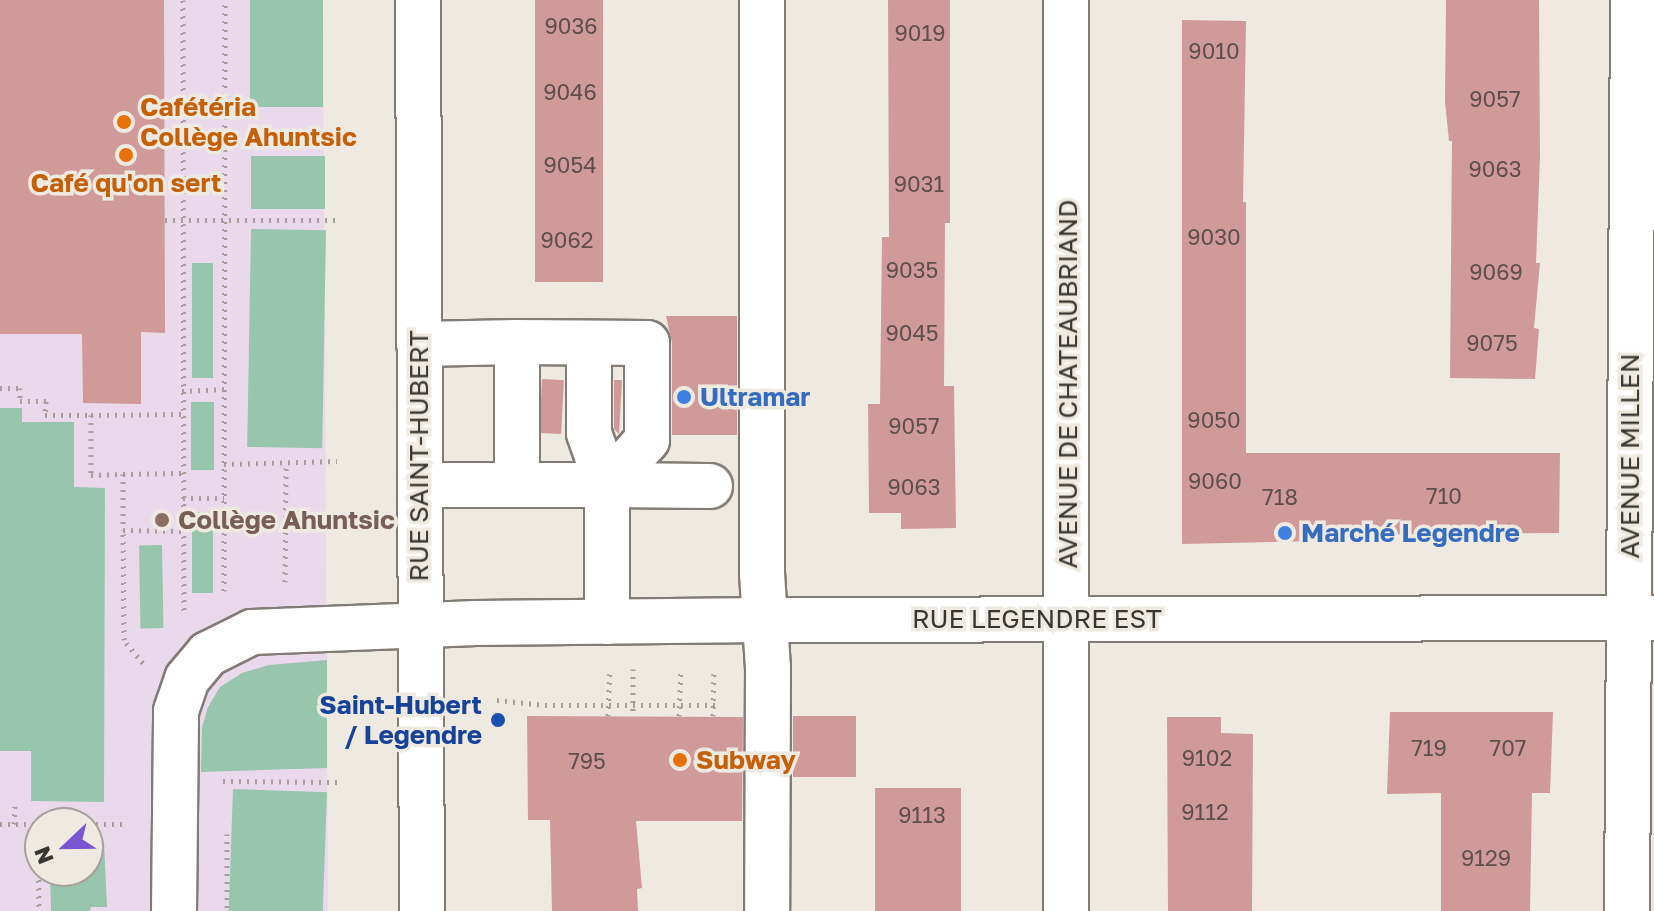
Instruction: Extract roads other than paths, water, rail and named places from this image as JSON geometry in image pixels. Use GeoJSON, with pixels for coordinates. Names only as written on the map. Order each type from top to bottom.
{"type":"FeatureCollection","features":[{"type":"Feature","properties":{"kind":"street","name":"RUE SAINT-HUBERT"},"geometry":{"type":"LineString","coordinates":[[418,0],[422,911]]}},
{"type":"Feature","properties":{"kind":"street"},"geometry":{"type":"LineString","coordinates":[[762,0],[762,542],[767,911]]}},
{"type":"Feature","properties":{"kind":"street","name":"AVENUE DE CHATEAUBRIAND"},"geometry":{"type":"LineString","coordinates":[[1066,0],[1066,911]]}},
{"type":"Feature","properties":{"kind":"street","name":"AVENUE MILLEN"},"geometry":{"type":"LineString","coordinates":[[1627,911],[1642,618],[1633,0]]}},
{"type":"Feature","properties":{"kind":"street"},"geometry":{"type":"LineString","coordinates":[[517,342],[517,485]]}},
{"type":"Feature","properties":{"kind":"street"},"geometry":{"type":"LineString","coordinates":[[589,343],[589,433],[607,485],[607,622]]}},
{"type":"Feature","properties":{"kind":"street"},"geometry":{"type":"LineString","coordinates":[[419,344],[647,343],[647,440],[607,485]]}},
{"type":"Feature","properties":{"kind":"street"},"geometry":{"type":"LineString","coordinates":[[420,485],[710,486]]}},
{"type":"Feature","properties":{"kind":"street","name":"RUE LEGENDRE EST"},"geometry":{"type":"LineString","coordinates":[[174,911],[174,727],[180,695],[196,666],[221,645],[252,632],[765,620],[1642,618]]}},
{"type":"Feature","properties":{"kind":"place","name":"Cafétéria Collège Ahuntsic"},"geometry":{"type":"Point","coordinates":[124,122]}},
{"type":"Feature","properties":{"kind":"place","name":"Café qu'on sert"},"geometry":{"type":"Point","coordinates":[126,155]}},
{"type":"Feature","properties":{"kind":"place","name":"Ultramar"},"geometry":{"type":"Point","coordinates":[684,397]}},
{"type":"Feature","properties":{"kind":"place","name":"Collège Ahuntsic"},"geometry":{"type":"Point","coordinates":[162,520]}},
{"type":"Feature","properties":{"kind":"place","name":"Marché Legendre"},"geometry":{"type":"Point","coordinates":[1285,533]}},
{"type":"Feature","properties":{"kind":"place","name":"Saint-Hubert / Legendre"},"geometry":{"type":"Point","coordinates":[498,720]}},
{"type":"Feature","properties":{"kind":"place","name":"Subway"},"geometry":{"type":"Point","coordinates":[680,760]}}]}
